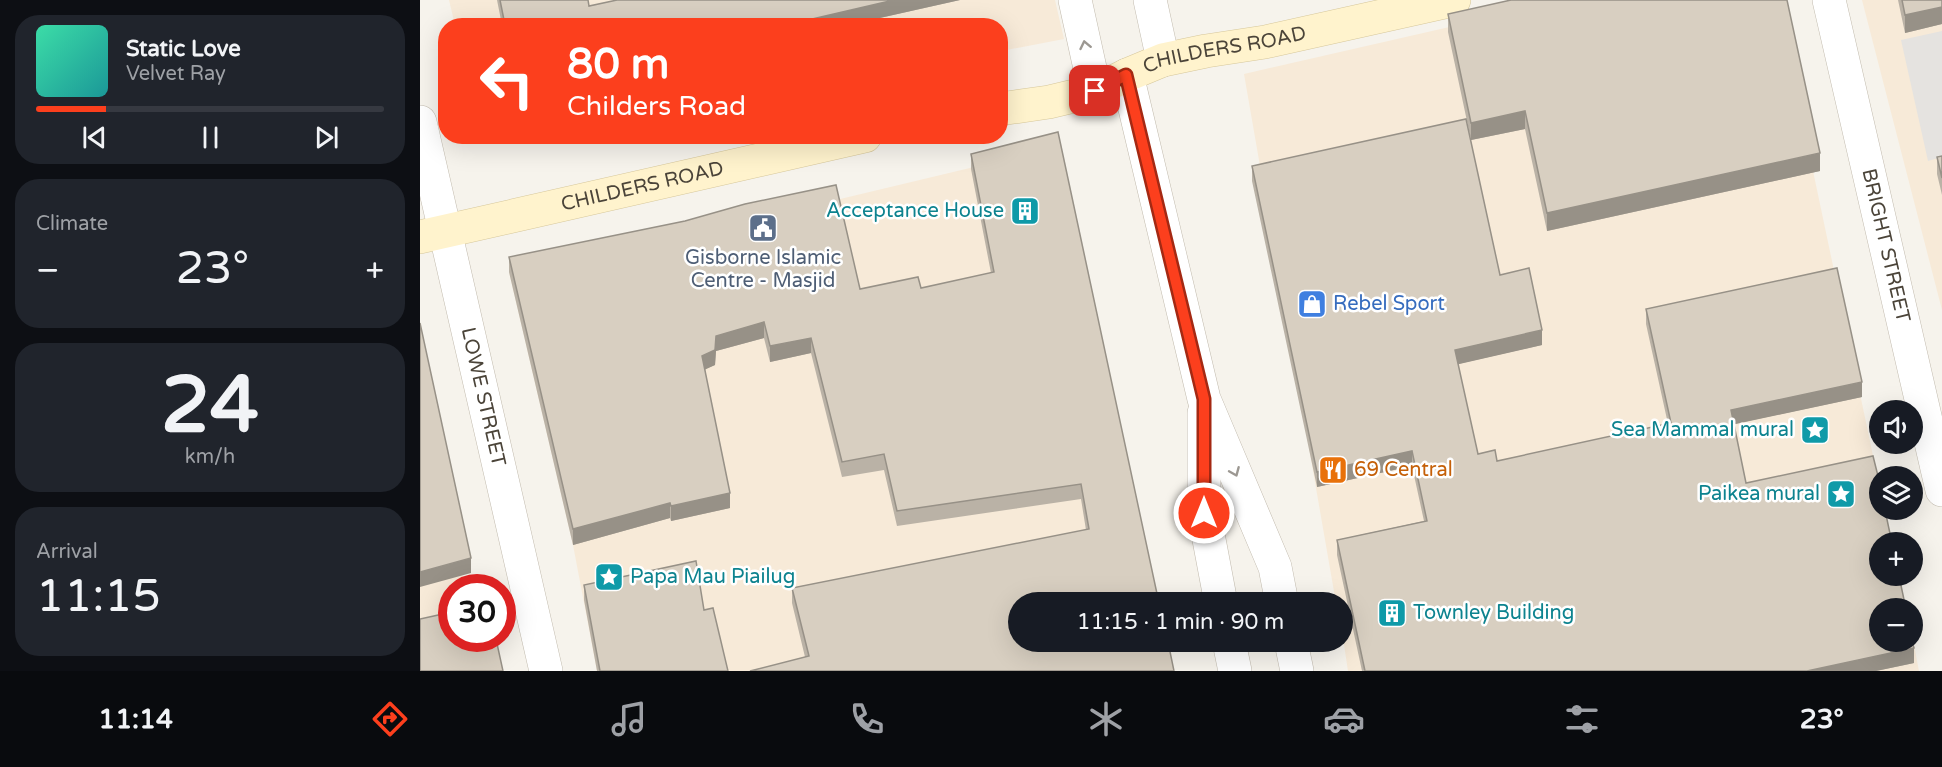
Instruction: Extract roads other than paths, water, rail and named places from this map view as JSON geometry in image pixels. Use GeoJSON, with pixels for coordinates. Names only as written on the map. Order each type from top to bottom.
{"type":"FeatureCollection","features":[{"type":"Feature","properties":{"kind":"street"},"geometry":{"type":"LineString","coordinates":[[1076,0],[1095,91]]}},
{"type":"Feature","properties":{"kind":"street"},"geometry":{"type":"LineString","coordinates":[[1150,0],[1163,60]]}},
{"type":"Feature","properties":{"kind":"street","name":"CHILDERS ROAD"},"geometry":{"type":"LineString","coordinates":[[1008,109],[1095,91],[1163,60],[1265,42],[1454,0]]}},
{"type":"Feature","properties":{"kind":"street","name":"BRIGHT STREET"},"geometry":{"type":"LineString","coordinates":[[1829,0],[1942,490]]}},
{"type":"Feature","properties":{"kind":"street"},"geometry":{"type":"LineString","coordinates":[[1126,75],[1204,399],[1275,567],[1280,592]]}},
{"type":"Feature","properties":{"kind":"street","name":"LOWE STREET"},"geometry":{"type":"LineString","coordinates":[[420,122],[433,234],[546,671]]}},
{"type":"Feature","properties":{"kind":"street","name":"CHILDERS ROAD"},"geometry":{"type":"LineString","coordinates":[[433,234],[830,144]]}},
{"type":"Feature","properties":{"kind":"street"},"geometry":{"type":"LineString","coordinates":[[1204,399],[1204,513],[1219,592]]}},
{"type":"Feature","properties":{"kind":"street"},"geometry":{"type":"LineString","coordinates":[[1231,652],[1234,671]]}},
{"type":"Feature","properties":{"kind":"street"},"geometry":{"type":"LineString","coordinates":[[1293,652],[1297,671]]}},
{"type":"Feature","properties":{"kind":"place","name":"Acceptance House"},"geometry":{"type":"Point","coordinates":[1025,211]}},
{"type":"Feature","properties":{"kind":"place","name":"Gisborne Islamic Centre - Masjid"},"geometry":{"type":"Point","coordinates":[763,228]}},
{"type":"Feature","properties":{"kind":"place","name":"Rebel Sport"},"geometry":{"type":"Point","coordinates":[1312,304]}},
{"type":"Feature","properties":{"kind":"place","name":"Sea Mammal mural"},"geometry":{"type":"Point","coordinates":[1815,430]}},
{"type":"Feature","properties":{"kind":"place","name":"69 Central"},"geometry":{"type":"Point","coordinates":[1333,470]}},
{"type":"Feature","properties":{"kind":"place","name":"Paikea mural"},"geometry":{"type":"Point","coordinates":[1841,494]}},
{"type":"Feature","properties":{"kind":"place","name":"Papa Mau Piailug"},"geometry":{"type":"Point","coordinates":[609,577]}},
{"type":"Feature","properties":{"kind":"place","name":"Townley Building"},"geometry":{"type":"Point","coordinates":[1392,613]}}]}
